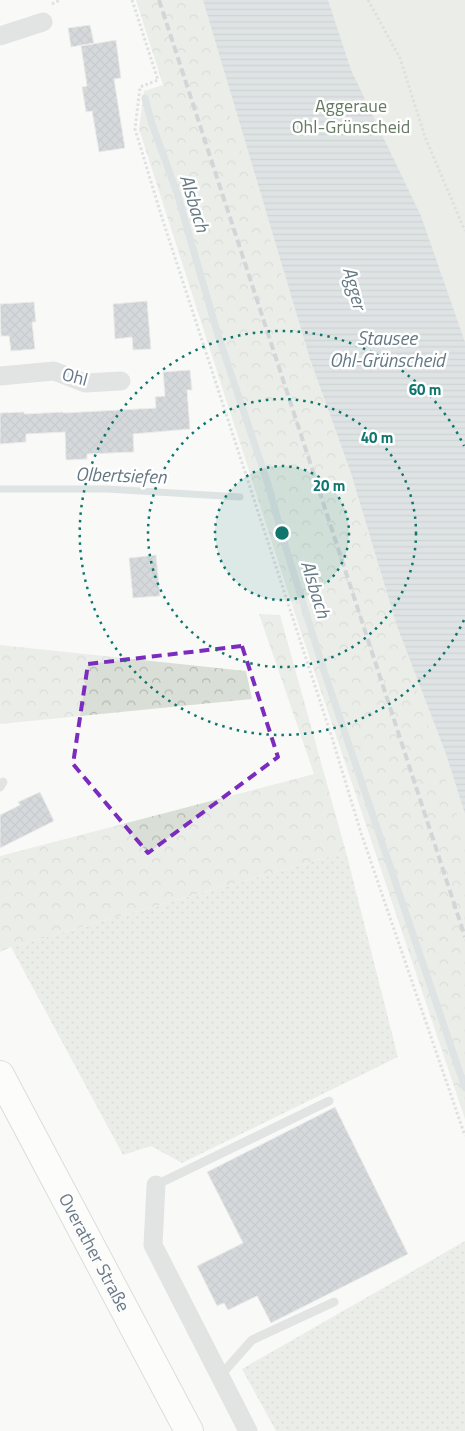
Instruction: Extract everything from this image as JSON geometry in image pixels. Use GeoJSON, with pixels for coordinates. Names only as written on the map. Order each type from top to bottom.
{"type":"FeatureCollection","features":[{"type":"Feature","properties":{"kind":"main road","name":"Overather Straße"},"geometry":{"type":"LineString","coordinates":[[0,1076],[189,1431]]}},
{"type":"Feature","properties":{"kind":"street"},"geometry":{"type":"LineString","coordinates":[[0,36],[44,22]]}},
{"type":"Feature","properties":{"kind":"street","name":"Ohl"},"geometry":{"type":"LineString","coordinates":[[0,376],[54,371],[85,383],[121,381]]}},
{"type":"Feature","properties":{"kind":"street"},"geometry":{"type":"LineString","coordinates":[[156,1185],[153,1245],[248,1431]]}},
{"type":"Feature","properties":{"kind":"lane"},"geometry":{"type":"LineString","coordinates":[[156,1185],[329,1101]]}},
{"type":"Feature","properties":{"kind":"lane"},"geometry":{"type":"LineString","coordinates":[[220,1376],[252,1340],[334,1302]]}},
{"type":"Feature","properties":{"kind":"path"},"geometry":{"type":"LineString","coordinates":[[132,0],[158,80],[140,87],[135,129],[361,833],[465,1136]]}},
{"type":"Feature","properties":{"kind":"path"},"geometry":{"type":"LineString","coordinates":[[368,0],[400,58],[425,137],[465,230]]}},
{"type":"Feature","properties":{"kind":"highlighted area"},"geometry":{"type":"Polygon","coordinates":[[[242,646],[278,757],[148,853],[73,764],[88,664],[242,646]]]}},
{"type":"Feature","properties":{"kind":"green space"},"geometry":{"type":"Polygon","coordinates":[[[136,0],[203,0],[465,814],[465,1119],[297,620],[139,129],[144,91],[163,85],[136,0]]]}},
{"type":"Feature","properties":{"kind":"green space","name":"Stausee Ohl-Grünscheid"},"geometry":{"type":"Polygon","coordinates":[[[193,0],[465,0],[465,840],[347,471],[226,104],[202,17],[193,0]]]}},
{"type":"Feature","properties":{"kind":"green space"},"geometry":{"type":"Polygon","coordinates":[[[259,614],[280,615],[346,852],[11,947],[0,952],[0,856],[314,774],[259,614]]]}},
{"type":"Feature","properties":{"kind":"green space"},"geometry":{"type":"Polygon","coordinates":[[[0,645],[246,671],[252,699],[0,724],[0,645]]]}},
{"type":"Feature","properties":{"kind":"green space"},"geometry":{"type":"Polygon","coordinates":[[[346,852],[398,1057],[182,1163],[151,1146],[123,1155],[11,947],[346,852]]]}},
{"type":"Feature","properties":{"kind":"green space"},"geometry":{"type":"Polygon","coordinates":[[[465,1241],[465,1431],[276,1431],[242,1369],[465,1241]]]}},
{"type":"Feature","properties":{"kind":"water","name":"Stausee Ohl-Grünscheid"},"geometry":{"type":"Polygon","coordinates":[[[203,0],[328,0],[351,70],[421,216],[465,342],[465,814],[446,754],[397,626],[351,473],[310,359],[203,0]]]}},
{"type":"Feature","properties":{"kind":"building"},"geometry":{"type":"Polygon","coordinates":[[[90,25],[94,43],[71,47],[68,28],[90,25]]]}},
{"type":"Feature","properties":{"kind":"building"},"geometry":{"type":"Polygon","coordinates":[[[116,40],[121,78],[114,79],[125,148],[99,152],[92,111],[86,112],[82,87],[87,86],[81,46],[116,40]]]}},
{"type":"Feature","properties":{"kind":"building"},"geometry":{"type":"Polygon","coordinates":[[[147,301],[151,349],[133,350],[132,337],[115,339],[113,304],[147,301]]]}},
{"type":"Feature","properties":{"kind":"building"},"geometry":{"type":"Polygon","coordinates":[[[34,302],[36,322],[32,322],[35,349],[11,351],[9,336],[1,336],[0,304],[34,302]]]}},
{"type":"Feature","properties":{"kind":"building"},"geometry":{"type":"Polygon","coordinates":[[[190,370],[192,390],[187,390],[190,429],[133,434],[134,452],[87,454],[87,459],[66,460],[65,432],[26,434],[26,442],[0,444],[0,413],[63,413],[156,408],[155,397],[165,396],[163,372],[190,370]]]}},
{"type":"Feature","properties":{"kind":"building"},"geometry":{"type":"Polygon","coordinates":[[[156,555],[160,596],[133,598],[129,558],[156,555]]]}},
{"type":"Feature","properties":{"kind":"building"},"geometry":{"type":"Polygon","coordinates":[[[40,792],[54,821],[0,848],[0,815],[20,805],[18,802],[40,792]]]}},
{"type":"Feature","properties":{"kind":"building"},"geometry":{"type":"Polygon","coordinates":[[[335,1107],[408,1254],[271,1323],[257,1296],[228,1310],[224,1303],[217,1306],[197,1266],[243,1243],[207,1172],[335,1107]]]}},
{"type":"Feature","properties":{"kind":"waterway","name":"Alsbach"},"geometry":{"type":"LineString","coordinates":[[145,98],[151,121],[177,193],[218,335],[267,481],[324,671],[465,1088]]}},
{"type":"Feature","properties":{"kind":"waterway","name":"Olbertsiefen"},"geometry":{"type":"LineString","coordinates":[[0,489],[107,489],[240,497]]}},
{"type":"Feature","properties":{"kind":"railway"},"geometry":{"type":"LineString","coordinates":[[159,0],[465,937]]}},
{"type":"Feature","properties":{"kind":"park label","name":"Aggeraue Ohl-Grünscheid"},"geometry":{"type":"Point","coordinates":[351,116]}},
{"type":"Feature","properties":{"kind":"water label","name":"Agger"},"geometry":{"type":"Point","coordinates":[355,288]}}]}
